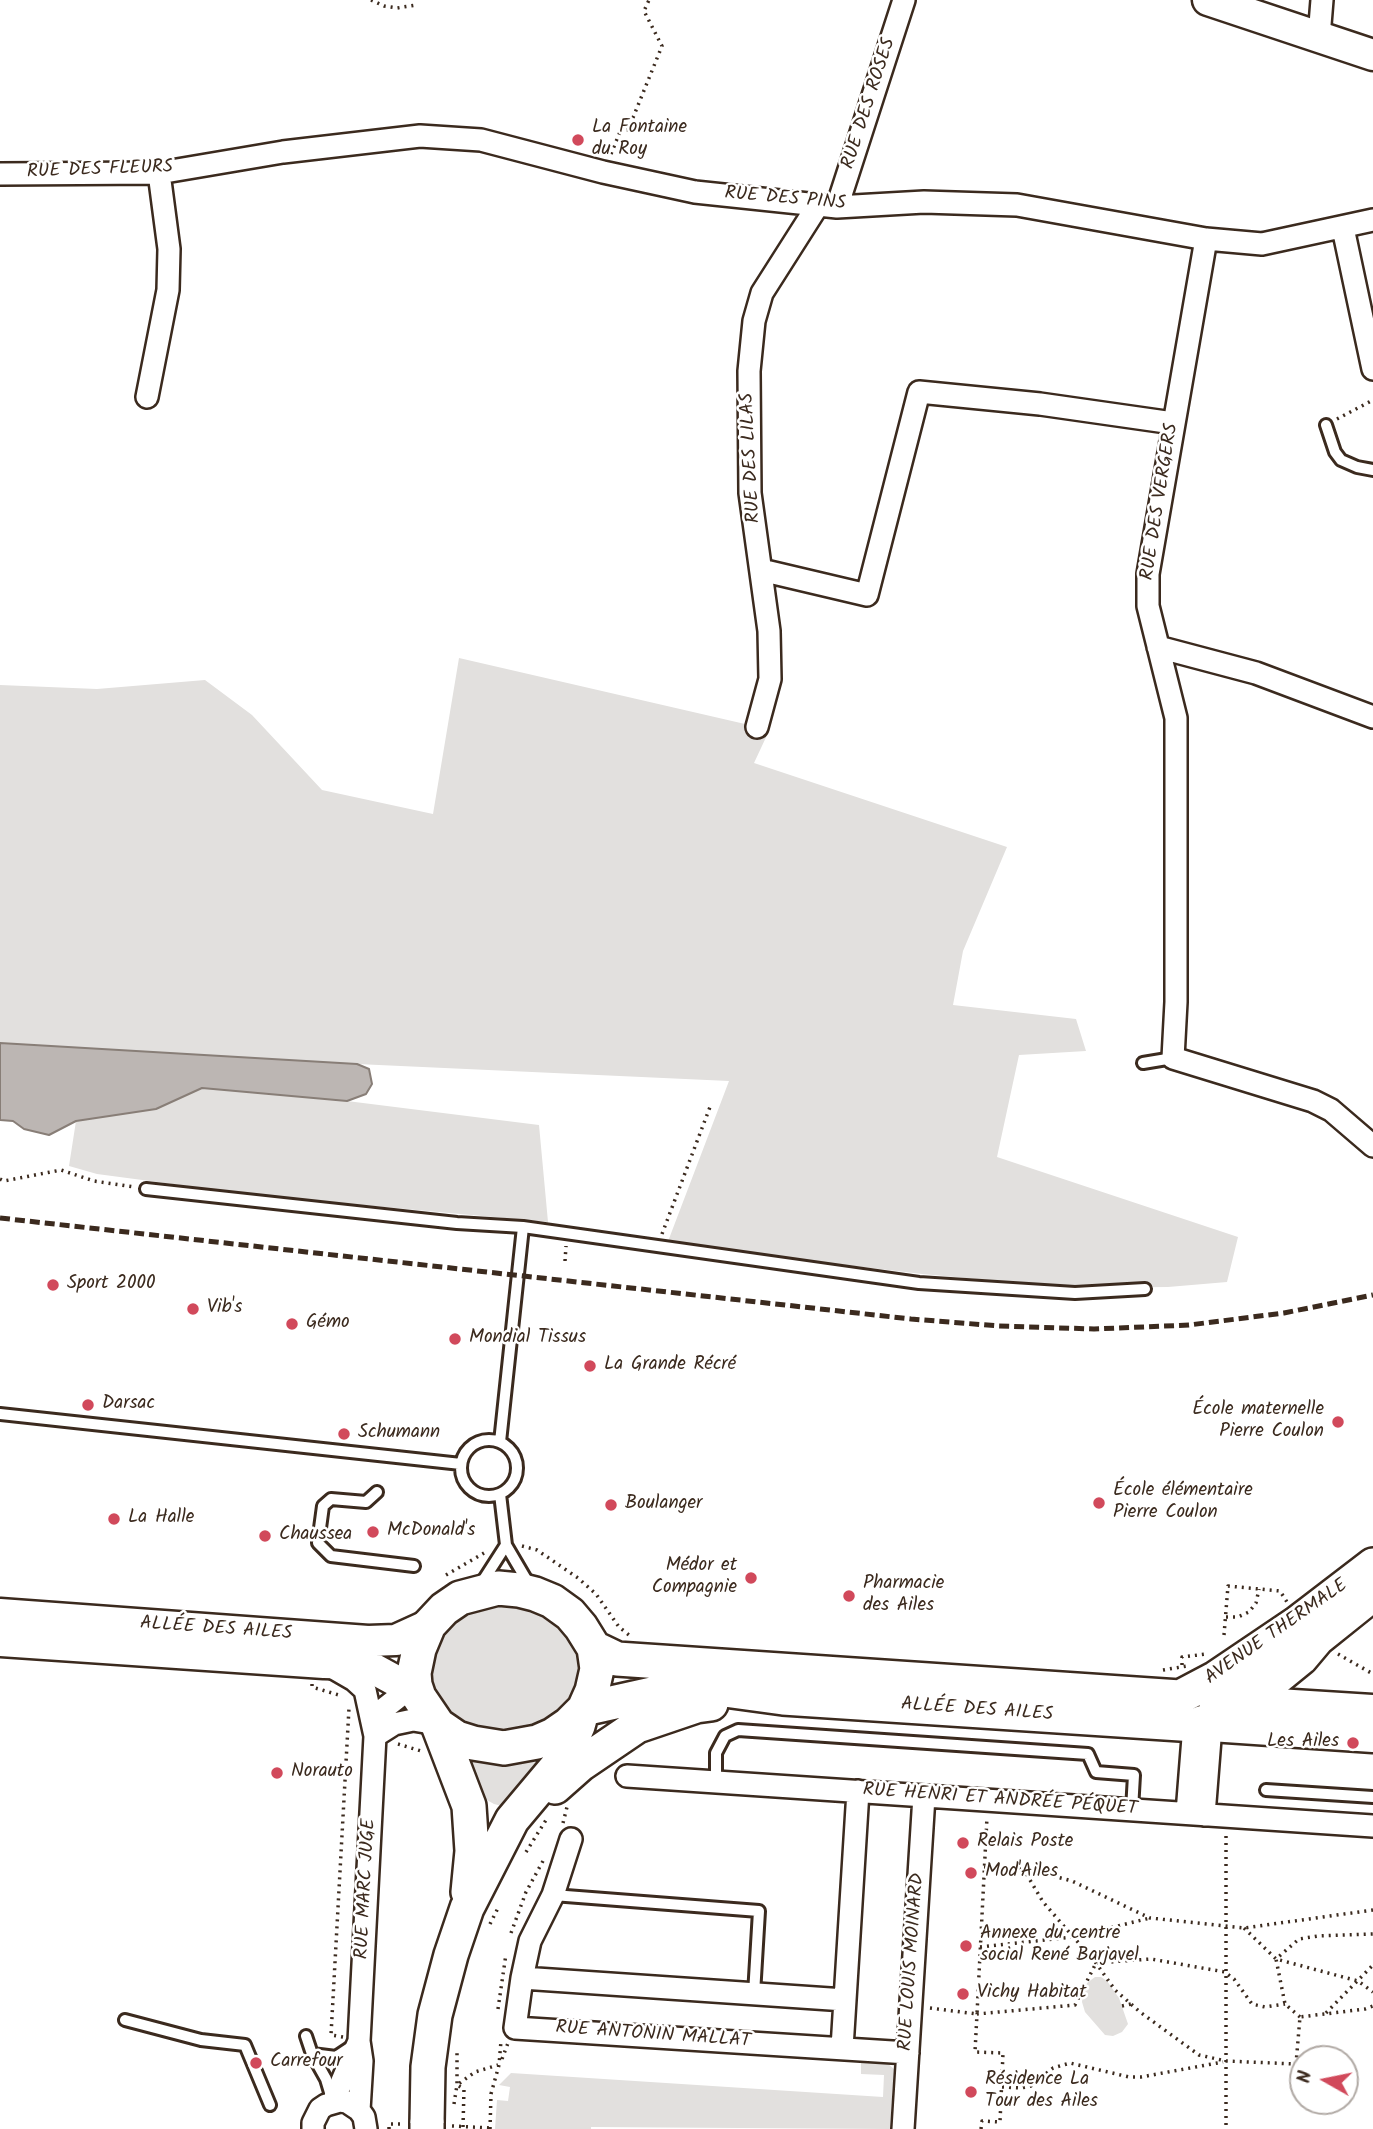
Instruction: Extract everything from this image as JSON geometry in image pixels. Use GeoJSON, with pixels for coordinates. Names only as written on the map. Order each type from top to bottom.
{"type":"FeatureCollection","features":[{"type":"Feature","properties":{"kind":"main road"},"geometry":{"type":"LineString","coordinates":[[1208,0],[1373,55]]}},
{"type":"Feature","properties":{"kind":"main road","name":"AVENUE THERMALE"},"geometry":{"type":"LineString","coordinates":[[1209,1710],[1216,1678],[1290,1612],[1373,1565]]}},
{"type":"Feature","properties":{"kind":"main road"},"geometry":{"type":"LineString","coordinates":[[498,1588],[536,1594],[570,1614],[594,1648],[597,1669],[592,1691],[564,1758],[512,1819],[484,1913],[472,1851],[469,1806],[416,1688],[414,1673],[419,1649],[429,1625],[444,1609],[460,1598],[498,1588]]}},
{"type":"Feature","properties":{"kind":"main road","name":"AVENUE THERMALE"},"geometry":{"type":"LineString","coordinates":[[1209,1710],[1301,1658],[1317,1639],[1373,1594]]}},
{"type":"Feature","properties":{"kind":"main road","name":"ALLÉE DES AILES"},"geometry":{"type":"LineString","coordinates":[[0,1614],[368,1641],[396,1640],[429,1625]]}},
{"type":"Feature","properties":{"kind":"main road","name":"ALLÉE DES AILES"},"geometry":{"type":"LineString","coordinates":[[0,1641],[365,1664],[398,1682],[416,1688]]}},
{"type":"Feature","properties":{"kind":"main road","name":"ALLÉE DES AILES"},"geometry":{"type":"LineString","coordinates":[[594,1648],[617,1659],[1209,1710],[1373,1737]]}},
{"type":"Feature","properties":{"kind":"main road"},"geometry":{"type":"LineString","coordinates":[[1301,1658],[1299,1674],[1306,1692],[1338,1708]]}},
{"type":"Feature","properties":{"kind":"main road","name":"ALLÉE DES AILES"},"geometry":{"type":"LineString","coordinates":[[583,1711],[656,1693],[717,1689],[783,1698],[1209,1710],[1373,1710]]}},
{"type":"Feature","properties":{"kind":"main road"},"geometry":{"type":"LineString","coordinates":[[436,2121],[428,2067],[435,2015],[451,1955],[484,1913],[526,1817],[581,1764],[636,1726],[696,1706],[783,1698]]}},
{"type":"Feature","properties":{"kind":"main road"},"geometry":{"type":"LineString","coordinates":[[436,1734],[504,1748],[537,1742],[553,1735],[583,1711]]}},
{"type":"Feature","properties":{"kind":"street","name":"RUE DES ROSES"},"geometry":{"type":"LineString","coordinates":[[828,206],[904,0]]}},
{"type":"Feature","properties":{"kind":"street"},"geometry":{"type":"LineString","coordinates":[[1319,37],[1322,0]]}},
{"type":"Feature","properties":{"kind":"street","name":"RUE DES PINS"},"geometry":{"type":"LineString","coordinates":[[283,152],[402,136],[481,140],[603,172],[695,192],[828,206],[924,202],[1017,205],[1206,239],[1262,244],[1373,220]]}},
{"type":"Feature","properties":{"kind":"street","name":"RUE DES FLEURS"},"geometry":{"type":"LineString","coordinates":[[0,174],[159,173],[283,152]]}},
{"type":"Feature","properties":{"kind":"street"},"geometry":{"type":"LineString","coordinates":[[146,397],[168,290],[169,249],[159,173]]}},
{"type":"Feature","properties":{"kind":"street","name":"RUE DES LILAS"},"geometry":{"type":"LineString","coordinates":[[757,727],[770,679],[769,631],[750,493],[749,371],[754,321],[762,293],[828,206]]}},
{"type":"Feature","properties":{"kind":"street"},"geometry":{"type":"LineString","coordinates":[[1343,228],[1367,314],[1373,369]]}},
{"type":"Feature","properties":{"kind":"street","name":"RUE DES VERGERS"},"geometry":{"type":"LineString","coordinates":[[1173,1058],[1176,1002],[1176,718],[1148,606],[1148,574],[1206,239]]}},
{"type":"Feature","properties":{"kind":"street"},"geometry":{"type":"LineString","coordinates":[[761,570],[867,595],[919,392],[1040,404],[1173,423]]}},
{"type":"Feature","properties":{"kind":"street"},"geometry":{"type":"LineString","coordinates":[[1158,647],[1256,673],[1373,717]]}},
{"type":"Feature","properties":{"kind":"street"},"geometry":{"type":"LineString","coordinates":[[1173,1058],[1313,1101],[1331,1110],[1373,1146]]}},
{"type":"Feature","properties":{"kind":"street"},"geometry":{"type":"LineString","coordinates":[[324,1663],[354,1680],[365,1690],[373,1727]]}},
{"type":"Feature","properties":{"kind":"street"},"geometry":{"type":"LineString","coordinates":[[373,1727],[400,1696],[416,1688]]}},
{"type":"Feature","properties":{"kind":"street"},"geometry":{"type":"LineString","coordinates":[[1195,1814],[1209,1710]]}},
{"type":"Feature","properties":{"kind":"street"},"geometry":{"type":"LineString","coordinates":[[373,1727],[413,1720],[436,1734]]}},
{"type":"Feature","properties":{"kind":"street","name":"RUE MARC JUGE"},"geometry":{"type":"LineString","coordinates":[[362,2120],[362,2061],[359,2041],[373,1727]]}},
{"type":"Feature","properties":{"kind":"street","name":"RUE HENRI ET ANDRÉE PÉQUET"},"geometry":{"type":"LineString","coordinates":[[627,1776],[1373,1826]]}},
{"type":"Feature","properties":{"kind":"street"},"geometry":{"type":"LineString","coordinates":[[842,2048],[858,1791]]}},
{"type":"Feature","properties":{"kind":"street","name":"RUE LOUIS MOINARD"},"geometry":{"type":"LineString","coordinates":[[903,2129],[924,1796]]}},
{"type":"Feature","properties":{"kind":"street","name":"RUE ANTONIN MALLAT"},"geometry":{"type":"LineString","coordinates":[[571,1839],[553,1895],[530,1941],[514,2028],[908,2053]]}},
{"type":"Feature","properties":{"kind":"street"},"geometry":{"type":"LineString","coordinates":[[522,1978],[845,2000]]}},
{"type":"Feature","properties":{"kind":"street","name":"RUE MARC JUGE"},"geometry":{"type":"LineString","coordinates":[[313,2129],[320,2109],[333,2102],[359,2041]]}},
{"type":"Feature","properties":{"kind":"street"},"geometry":{"type":"LineString","coordinates":[[333,2102],[347,2102],[362,2120]]}},
{"type":"Feature","properties":{"kind":"lane"},"geometry":{"type":"LineString","coordinates":[[1326,425],[1335,452],[1341,460],[1373,470]]}},
{"type":"Feature","properties":{"kind":"lane"},"geometry":{"type":"LineString","coordinates":[[1143,1063],[1173,1058]]}},
{"type":"Feature","properties":{"kind":"lane"},"geometry":{"type":"LineString","coordinates":[[146,1189],[457,1223],[523,1227],[919,1283],[1075,1293],[1145,1289]]}},
{"type":"Feature","properties":{"kind":"lane"},"geometry":{"type":"LineString","coordinates":[[500,1442],[523,1227]]}},
{"type":"Feature","properties":{"kind":"lane"},"geometry":{"type":"LineString","coordinates":[[0,1414],[461,1464]]}},
{"type":"Feature","properties":{"kind":"lane"},"geometry":{"type":"LineString","coordinates":[[485,1440],[500,1442],[511,1451],[517,1464],[517,1472],[511,1485],[500,1494],[485,1496],[472,1490],[463,1479],[461,1464],[472,1446],[485,1440]]}},
{"type":"Feature","properties":{"kind":"lane"},"geometry":{"type":"LineString","coordinates":[[377,1492],[366,1502],[331,1499],[323,1506],[318,1542],[331,1556],[414,1566]]}},
{"type":"Feature","properties":{"kind":"lane"},"geometry":{"type":"LineString","coordinates":[[500,1494],[506,1545],[536,1594]]}},
{"type":"Feature","properties":{"kind":"lane"},"geometry":{"type":"LineString","coordinates":[[476,1593],[506,1545]]}},
{"type":"Feature","properties":{"kind":"lane"},"geometry":{"type":"LineString","coordinates":[[716,1782],[716,1753],[725,1736],[738,1730],[778,1732],[1088,1754],[1096,1772],[1134,1775],[1132,1810]]}},
{"type":"Feature","properties":{"kind":"lane"},"geometry":{"type":"LineString","coordinates":[[1266,1790],[1373,1797]]}},
{"type":"Feature","properties":{"kind":"lane"},"geometry":{"type":"LineString","coordinates":[[553,1895],[759,1911],[754,1994]]}},
{"type":"Feature","properties":{"kind":"lane"},"geometry":{"type":"LineString","coordinates":[[125,2020],[201,2040],[245,2045],[270,2105]]}},
{"type":"Feature","properties":{"kind":"lane"},"geometry":{"type":"LineString","coordinates":[[306,2036],[312,2054],[326,2079],[333,2102]]}},
{"type":"Feature","properties":{"kind":"lane"},"geometry":{"type":"LineString","coordinates":[[312,2054],[336,2057],[359,2041]]}},
{"type":"Feature","properties":{"kind":"path"},"geometry":{"type":"LineString","coordinates":[[371,0],[397,8],[416,5]]}},
{"type":"Feature","properties":{"kind":"path"},"geometry":{"type":"LineString","coordinates":[[603,172],[622,127],[628,130],[662,46],[644,11],[649,0]]}},
{"type":"Feature","properties":{"kind":"path"},"geometry":{"type":"LineString","coordinates":[[1326,425],[1373,400]]}},
{"type":"Feature","properties":{"kind":"path"},"geometry":{"type":"LineString","coordinates":[[658,1246],[710,1107]]}},
{"type":"Feature","properties":{"kind":"path"},"geometry":{"type":"LineString","coordinates":[[0,1179],[4,1181],[61,1170],[94,1181],[146,1189]]}},
{"type":"Feature","properties":{"kind":"path"},"geometry":{"type":"LineString","coordinates":[[1224,1635],[1228,1586],[1280,1591],[1290,1612]]}},
{"type":"Feature","properties":{"kind":"path"},"geometry":{"type":"LineString","coordinates":[[1225,1617],[1238,1617],[1249,1612],[1256,1603],[1259,1589]]}},
{"type":"Feature","properties":{"kind":"path"},"geometry":{"type":"LineString","coordinates":[[359,2041],[331,2035],[348,1737],[373,1727],[436,1734]]}},
{"type":"Feature","properties":{"kind":"path"},"geometry":{"type":"LineString","coordinates":[[981,2129],[982,2121],[1000,2122],[1003,2053],[975,2052],[988,1800]]}},
{"type":"Feature","properties":{"kind":"path"},"geometry":{"type":"LineString","coordinates":[[521,1859],[550,1815]]}},
{"type":"Feature","properties":{"kind":"path"},"geometry":{"type":"LineString","coordinates":[[1226,1816],[1226,2129]]}},
{"type":"Feature","properties":{"kind":"path"},"geometry":{"type":"LineString","coordinates":[[984,1867],[1023,1868],[1072,1881],[1150,1918],[1244,1928],[1373,1910]]}},
{"type":"Feature","properties":{"kind":"path"},"geometry":{"type":"LineString","coordinates":[[1023,1868],[1043,1902],[1096,1963],[1115,1990],[1199,2055],[1226,2061],[1296,2064],[1300,2017]]}},
{"type":"Feature","properties":{"kind":"path"},"geometry":{"type":"LineString","coordinates":[[981,1947],[1073,1937],[1150,1918]]}},
{"type":"Feature","properties":{"kind":"path"},"geometry":{"type":"LineString","coordinates":[[1244,1928],[1276,1959],[1358,1981],[1373,1992]]}},
{"type":"Feature","properties":{"kind":"path"},"geometry":{"type":"LineString","coordinates":[[1276,1959],[1299,1939],[1373,1934]]}},
{"type":"Feature","properties":{"kind":"path"},"geometry":{"type":"LineString","coordinates":[[1096,1963],[1151,1959],[1225,1972],[1234,1979],[1252,2004],[1265,2007],[1285,2004]]}},
{"type":"Feature","properties":{"kind":"path"},"geometry":{"type":"LineString","coordinates":[[1276,1959],[1285,2004],[1300,2017],[1373,2006]]}},
{"type":"Feature","properties":{"kind":"path"},"geometry":{"type":"LineString","coordinates":[[911,2006],[977,2014],[1075,2005],[1096,1963]]}},
{"type":"Feature","properties":{"kind":"path"},"geometry":{"type":"LineString","coordinates":[[1326,2013],[1373,1965]]}},
{"type":"Feature","properties":{"kind":"path"},"geometry":{"type":"LineString","coordinates":[[1122,2006],[1131,2004]]}},
{"type":"Feature","properties":{"kind":"path"},"geometry":{"type":"LineString","coordinates":[[457,2046],[457,2085]]}},
{"type":"Feature","properties":{"kind":"path"},"geometry":{"type":"LineString","coordinates":[[1002,2087],[1031,2086],[1053,2068],[1070,2063],[1129,2077],[1142,2077],[1226,2061]]}},
{"type":"Feature","properties":{"kind":"path"},"geometry":{"type":"LineString","coordinates":[[436,2121],[457,2085],[475,2072],[499,2065]]}},
{"type":"Feature","properties":{"kind":"path"},"geometry":{"type":"LineString","coordinates":[[457,2085],[464,2089],[463,2127]]}},
{"type":"Feature","properties":{"kind":"shaded area"},"geometry":{"type":"Polygon","coordinates":[[[459,658],[745,724],[768,733],[754,763],[1007,847],[963,951],[953,1005],[1076,1019],[1086,1051],[1019,1055],[997,1157],[1238,1237],[1227,1282],[1168,1287],[1075,1288],[922,1274],[667,1244],[729,1081],[357,1064],[0,1043],[0,685],[97,689],[205,680],[252,715],[322,790],[433,814],[459,658]]]}},
{"type":"Feature","properties":{"kind":"shaded area"},"geometry":{"type":"Polygon","coordinates":[[[0,1043],[357,1064],[369,1069],[372,1084],[366,1094],[347,1101],[202,1088],[156,1109],[76,1121],[49,1135],[24,1129],[13,1121],[0,1120],[0,1043]]]}},
{"type":"Feature","properties":{"kind":"shaded area"},"geometry":{"type":"Polygon","coordinates":[[[202,1088],[347,1101],[539,1125],[548,1222],[263,1196],[97,1174],[69,1166],[76,1121],[156,1109],[202,1088]]]}},
{"type":"Feature","properties":{"kind":"shaded area"},"geometry":{"type":"Polygon","coordinates":[[[505,1602],[538,1610],[569,1634],[583,1664],[578,1694],[544,1726],[488,1736],[444,1712],[429,1678],[435,1644],[452,1622],[466,1613],[505,1602]]]}},
{"type":"Feature","properties":{"kind":"shaded area"},"geometry":{"type":"Polygon","coordinates":[[[555,1744],[507,1805],[502,1806],[485,1799],[466,1751],[555,1744]]]}},
{"type":"Feature","properties":{"kind":"shaded area"},"geometry":{"type":"Polygon","coordinates":[[[1095,1977],[1107,1981],[1119,1998],[1128,2024],[1122,2032],[1113,2036],[1105,2035],[1085,2012],[1083,1994],[1087,1983],[1095,1977]]]}},
{"type":"Feature","properties":{"kind":"shaded area"},"geometry":{"type":"Polygon","coordinates":[[[861,2062],[887,2063],[894,2069],[890,2129],[495,2129],[497,2100],[508,2101],[510,2087],[499,2085],[511,2073],[883,2097],[884,2075],[861,2074],[861,2062]]]}},
{"type":"Feature","properties":{"kind":"railway"},"geometry":{"type":"LineString","coordinates":[[0,1218],[911,1319],[999,1326],[1094,1329],[1189,1325],[1284,1313],[1373,1295]]}},
{"type":"Feature","properties":{"kind":"place","name":"La Fontaine du Roy"},"geometry":{"type":"Point","coordinates":[578,140]}},
{"type":"Feature","properties":{"kind":"place","name":"Sport 2000"},"geometry":{"type":"Point","coordinates":[53,1285]}},
{"type":"Feature","properties":{"kind":"place","name":"Vib's"},"geometry":{"type":"Point","coordinates":[193,1309]}},
{"type":"Feature","properties":{"kind":"place","name":"Gémo"},"geometry":{"type":"Point","coordinates":[292,1324]}},
{"type":"Feature","properties":{"kind":"place","name":"Mondial Tissus"},"geometry":{"type":"Point","coordinates":[455,1339]}},
{"type":"Feature","properties":{"kind":"place","name":"La Grande Récré"},"geometry":{"type":"Point","coordinates":[590,1366]}},
{"type":"Feature","properties":{"kind":"place","name":"Darsac"},"geometry":{"type":"Point","coordinates":[88,1405]}},
{"type":"Feature","properties":{"kind":"place","name":"École maternelle Pierre Coulon"},"geometry":{"type":"Point","coordinates":[1338,1422]}},
{"type":"Feature","properties":{"kind":"place","name":"Schumann"},"geometry":{"type":"Point","coordinates":[344,1434]}},
{"type":"Feature","properties":{"kind":"place","name":"École élémentaire Pierre Coulon"},"geometry":{"type":"Point","coordinates":[1099,1503]}},
{"type":"Feature","properties":{"kind":"place","name":"Boulanger"},"geometry":{"type":"Point","coordinates":[611,1505]}},
{"type":"Feature","properties":{"kind":"place","name":"La Halle"},"geometry":{"type":"Point","coordinates":[114,1519]}},
{"type":"Feature","properties":{"kind":"place","name":"McDonald's"},"geometry":{"type":"Point","coordinates":[373,1532]}},
{"type":"Feature","properties":{"kind":"place","name":"Chaussea"},"geometry":{"type":"Point","coordinates":[265,1536]}},
{"type":"Feature","properties":{"kind":"place","name":"Médor et Compagnie"},"geometry":{"type":"Point","coordinates":[751,1578]}},
{"type":"Feature","properties":{"kind":"place","name":"Pharmacie des Ailes"},"geometry":{"type":"Point","coordinates":[849,1596]}},
{"type":"Feature","properties":{"kind":"place","name":"Les Ailes"},"geometry":{"type":"Point","coordinates":[1353,1743]}},
{"type":"Feature","properties":{"kind":"place","name":"Norauto"},"geometry":{"type":"Point","coordinates":[277,1773]}},
{"type":"Feature","properties":{"kind":"place","name":"Relais Poste"},"geometry":{"type":"Point","coordinates":[963,1843]}},
{"type":"Feature","properties":{"kind":"place","name":"Mod'Ailes"},"geometry":{"type":"Point","coordinates":[971,1873]}},
{"type":"Feature","properties":{"kind":"place","name":"Annexe du centre social René Barjavel"},"geometry":{"type":"Point","coordinates":[966,1946]}},
{"type":"Feature","properties":{"kind":"place","name":"Vichy Habitat"},"geometry":{"type":"Point","coordinates":[963,1994]}},
{"type":"Feature","properties":{"kind":"place","name":"Carrefour"},"geometry":{"type":"Point","coordinates":[256,2063]}},
{"type":"Feature","properties":{"kind":"place","name":"Résidence La Tour des Ailes"},"geometry":{"type":"Point","coordinates":[971,2092]}}]}
